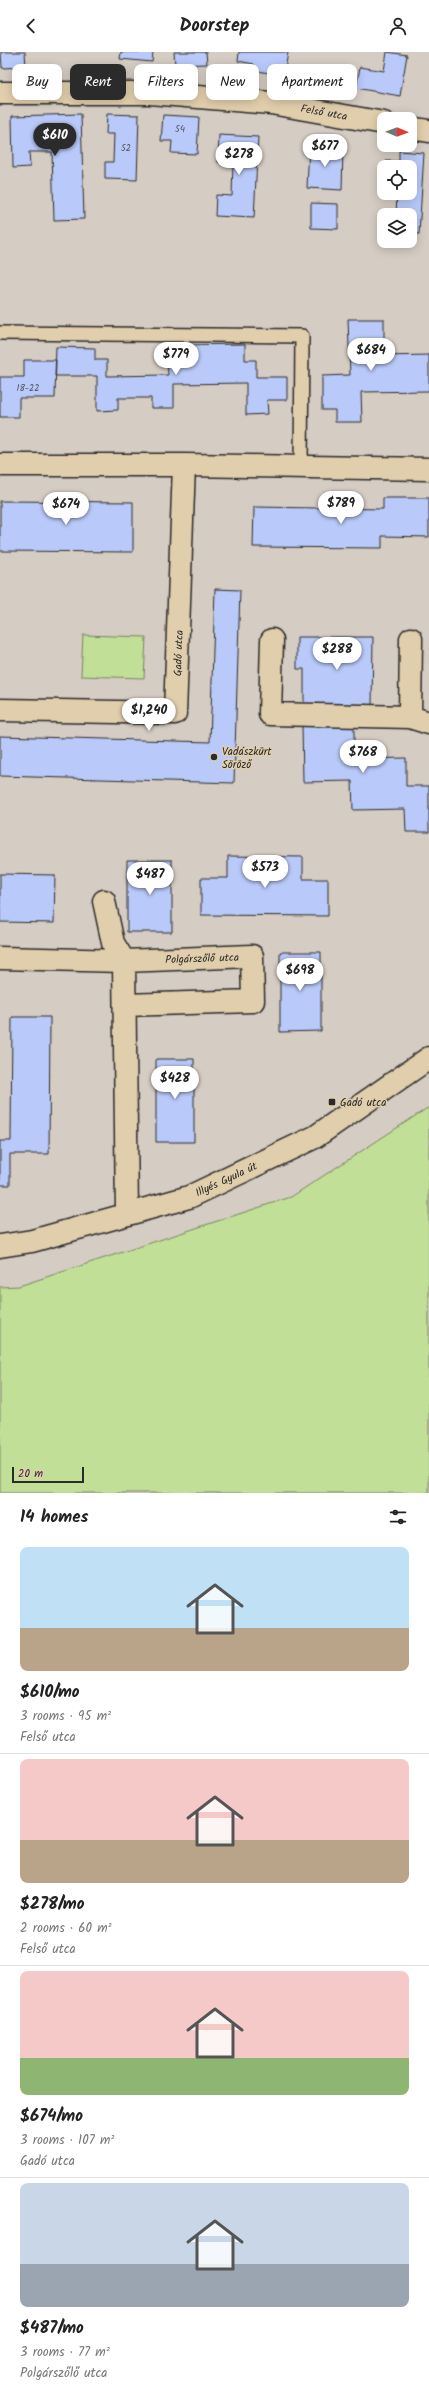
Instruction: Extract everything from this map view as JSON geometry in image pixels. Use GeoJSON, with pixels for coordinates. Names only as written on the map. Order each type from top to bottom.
{"type":"FeatureCollection","features":[{"type":"Feature","properties":{"kind":"street","name":"Felső utca"},"geometry":{"type":"LineString","coordinates":[[0,93],[150,93],[271,103],[377,122]]}},
{"type":"Feature","properties":{"kind":"street"},"geometry":{"type":"LineString","coordinates":[[417,129],[429,131]]}},
{"type":"Feature","properties":{"kind":"street"},"geometry":{"type":"LineString","coordinates":[[0,465],[184,465],[429,469]]}},
{"type":"Feature","properties":{"kind":"street","name":"Gadó utca"},"geometry":{"type":"LineString","coordinates":[[0,710],[175,713],[184,465]]}},
{"type":"Feature","properties":{"kind":"street"},"geometry":{"type":"LineString","coordinates":[[272,640],[270,714],[419,720],[411,639]]}},
{"type":"Feature","properties":{"kind":"street"},"geometry":{"type":"LineString","coordinates":[[104,901],[113,943],[124,961],[127,1214]]}},
{"type":"Feature","properties":{"kind":"street","name":"Polgárszőlő utca"},"geometry":{"type":"LineString","coordinates":[[0,958],[124,961],[252,956],[253,1001],[124,1005]]}},
{"type":"Feature","properties":{"kind":"street","name":"Illyés Gyula út"},"geometry":{"type":"LineString","coordinates":[[0,1246],[32,1241],[189,1197],[315,1137],[429,1058]]}},
{"type":"Feature","properties":{"kind":"lane"},"geometry":{"type":"LineString","coordinates":[[0,333],[302,336],[301,467]]}},
{"type":"Feature","properties":{"kind":"green space"},"geometry":{"type":"Polygon","coordinates":[[[83,635],[146,637],[144,678],[81,676],[83,635]]]}},
{"type":"Feature","properties":{"kind":"green space"},"geometry":{"type":"Polygon","coordinates":[[[429,1107],[429,1493],[0,1493],[0,1287],[19,1286],[291,1197],[429,1107]]]}},
{"type":"Feature","properties":{"kind":"building"},"geometry":{"type":"Polygon","coordinates":[[[1,52],[25,52],[26,64],[12,64],[12,68],[2,68],[1,52]]]}},
{"type":"Feature","properties":{"kind":"building"},"geometry":{"type":"Polygon","coordinates":[[[121,52],[153,52],[152,62],[120,59],[121,52]]]}},
{"type":"Feature","properties":{"kind":"building"},"geometry":{"type":"Polygon","coordinates":[[[174,52],[206,52],[207,64],[175,64],[174,52]]]}},
{"type":"Feature","properties":{"kind":"building"},"geometry":{"type":"Polygon","coordinates":[[[239,52],[288,52],[286,64],[267,64],[267,73],[259,71],[259,64],[238,61],[239,52]]]}},
{"type":"Feature","properties":{"kind":"building"},"geometry":{"type":"Polygon","coordinates":[[[387,52],[407,55],[400,96],[357,88],[360,67],[384,71],[387,52]]]}},
{"type":"Feature","properties":{"kind":"building"},"geometry":{"type":"Polygon","coordinates":[[[81,114],[84,219],[54,220],[52,152],[29,152],[30,167],[13,168],[12,116],[81,114]]]}},
{"type":"Feature","properties":{"kind":"building"},"geometry":{"type":"Polygon","coordinates":[[[107,114],[139,115],[137,180],[105,179],[105,162],[113,162],[114,134],[106,134],[107,114]]]}},
{"type":"Feature","properties":{"kind":"building"},"geometry":{"type":"Polygon","coordinates":[[[163,115],[199,117],[197,154],[171,153],[172,141],[161,141],[163,115]]]}},
{"type":"Feature","properties":{"kind":"building"},"geometry":{"type":"Polygon","coordinates":[[[219,135],[258,137],[254,218],[215,216],[216,195],[232,196],[233,163],[218,162],[219,135]]]}},
{"type":"Feature","properties":{"kind":"building"},"geometry":{"type":"Polygon","coordinates":[[[309,146],[343,148],[342,190],[307,188],[309,146]]]}},
{"type":"Feature","properties":{"kind":"building"},"geometry":{"type":"Polygon","coordinates":[[[399,152],[424,153],[419,234],[417,234],[417,208],[396,208],[397,200],[417,200],[417,160],[399,160],[399,152]]]}},
{"type":"Feature","properties":{"kind":"building"},"geometry":{"type":"Polygon","coordinates":[[[311,203],[338,204],[338,229],[311,228],[311,203]]]}},
{"type":"Feature","properties":{"kind":"building"},"geometry":{"type":"Polygon","coordinates":[[[348,319],[384,319],[384,356],[429,355],[429,391],[361,392],[362,422],[335,422],[335,410],[322,410],[322,376],[350,375],[348,319]]]}},
{"type":"Feature","properties":{"kind":"building"},"geometry":{"type":"Polygon","coordinates":[[[245,344],[245,360],[256,360],[256,377],[287,377],[287,400],[267,400],[268,414],[246,415],[246,383],[174,384],[174,408],[151,408],[151,398],[118,398],[118,410],[97,411],[97,376],[55,376],[56,347],[95,348],[95,360],[107,360],[107,376],[168,375],[167,359],[180,359],[180,345],[245,344]]]}},
{"type":"Feature","properties":{"kind":"building"},"geometry":{"type":"Polygon","coordinates":[[[24,360],[56,360],[55,398],[19,398],[19,417],[0,417],[0,377],[24,377],[24,360]]]}},
{"type":"Feature","properties":{"kind":"building"},"geometry":{"type":"Polygon","coordinates":[[[383,498],[429,498],[429,537],[382,536],[382,548],[253,547],[254,507],[383,509],[383,498]]]}},
{"type":"Feature","properties":{"kind":"building"},"geometry":{"type":"Polygon","coordinates":[[[0,501],[133,502],[133,552],[0,551],[0,501]]]}},
{"type":"Feature","properties":{"kind":"building"},"geometry":{"type":"Polygon","coordinates":[[[215,589],[240,590],[234,783],[0,776],[0,736],[210,742],[215,589]]]}},
{"type":"Feature","properties":{"kind":"building"},"geometry":{"type":"Polygon","coordinates":[[[297,637],[373,637],[372,707],[304,706],[304,669],[297,669],[297,637]]]}},
{"type":"Feature","properties":{"kind":"building"},"geometry":{"type":"Polygon","coordinates":[[[354,724],[354,759],[406,758],[406,786],[429,786],[429,832],[406,832],[405,809],[353,810],[352,781],[303,782],[302,725],[354,724]]]}},
{"type":"Feature","properties":{"kind":"building"},"geometry":{"type":"Polygon","coordinates":[[[228,856],[303,857],[303,879],[328,879],[328,916],[201,915],[201,878],[228,878],[228,856]]]}},
{"type":"Feature","properties":{"kind":"building"},"geometry":{"type":"Polygon","coordinates":[[[127,860],[172,860],[172,932],[127,932],[127,860]]]}},
{"type":"Feature","properties":{"kind":"building"},"geometry":{"type":"Polygon","coordinates":[[[0,874],[55,875],[54,923],[0,922],[0,874]]]}},
{"type":"Feature","properties":{"kind":"building"},"geometry":{"type":"Polygon","coordinates":[[[280,952],[321,952],[321,1031],[280,1032],[280,952]]]}},
{"type":"Feature","properties":{"kind":"building"},"geometry":{"type":"Polygon","coordinates":[[[12,1017],[50,1017],[49,1154],[10,1154],[10,1185],[0,1185],[0,1141],[11,1141],[12,1017]]]}},
{"type":"Feature","properties":{"kind":"building"},"geometry":{"type":"Polygon","coordinates":[[[156,1059],[194,1059],[194,1142],[156,1142],[156,1059]]]}},
{"type":"Feature","properties":{"kind":"place","name":"Vadászkürt Söröző"},"geometry":{"type":"Point","coordinates":[214,757]}},
{"type":"Feature","properties":{"kind":"place","name":"Gadó utca"},"geometry":{"type":"Point","coordinates":[332,1102]}}]}
